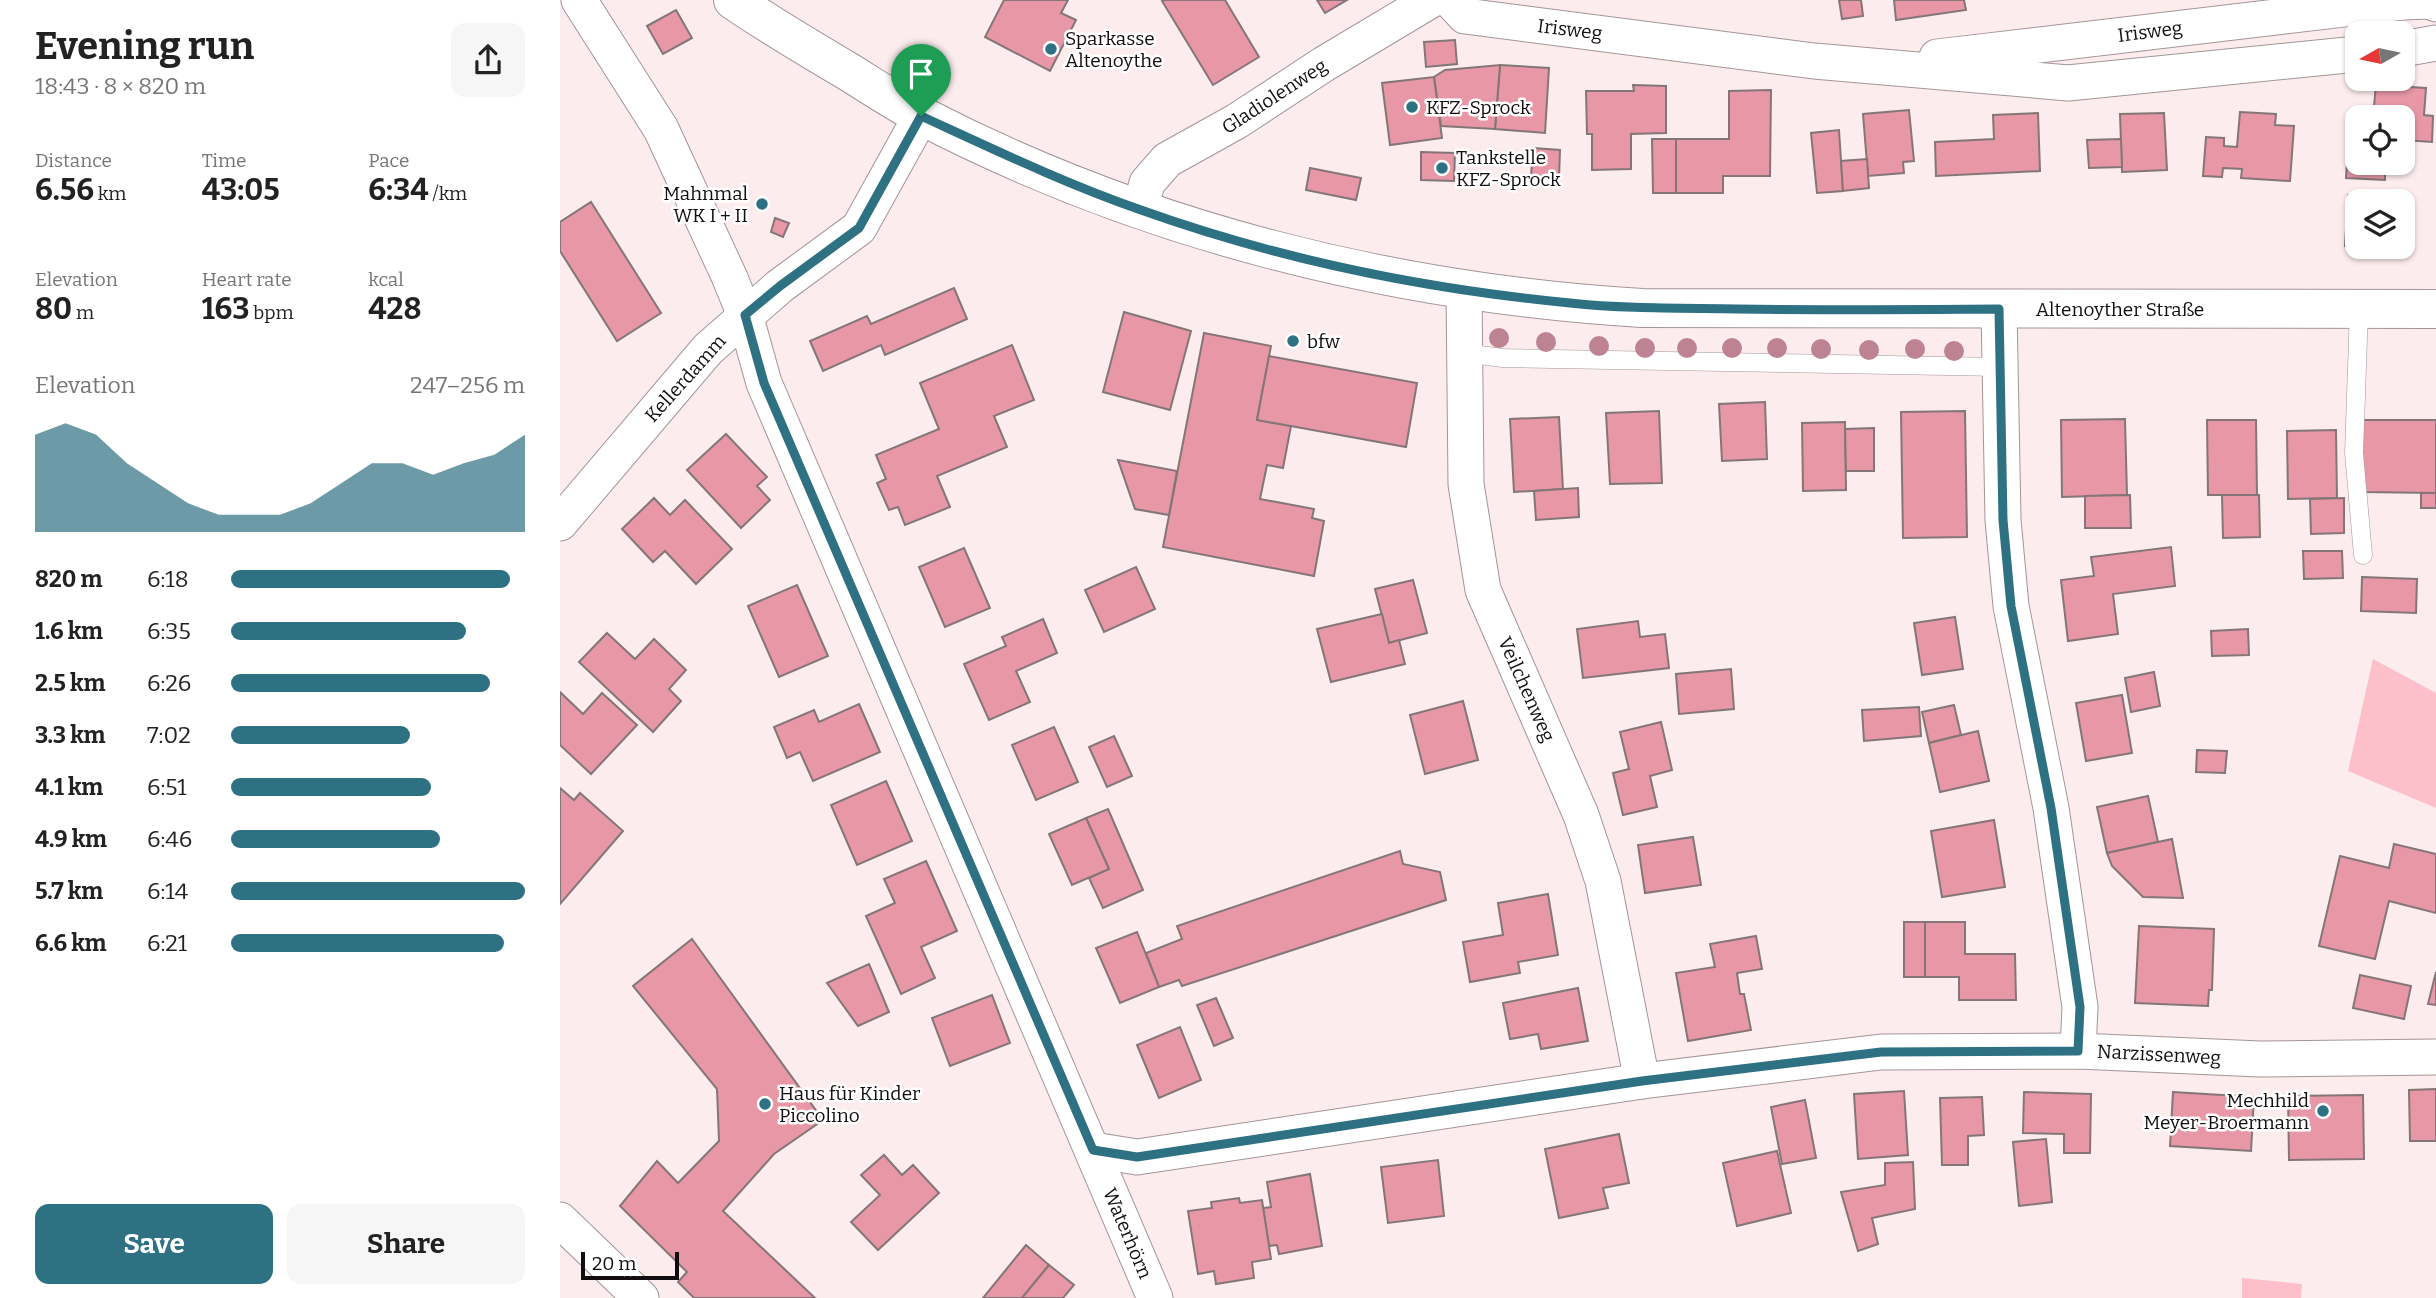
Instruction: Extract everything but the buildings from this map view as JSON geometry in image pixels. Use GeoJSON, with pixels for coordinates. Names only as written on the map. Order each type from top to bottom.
{"type":"FeatureCollection","features":[{"type":"Feature","properties":{"kind":"main road","name":"Altenoyther Straße"},"geometry":{"type":"LineString","coordinates":[[733,0],[921,116],[1029,166],[1139,210],[1229,239],[1345,267],[1464,289],[1573,304],[1642,308],[2436,309]]}},
{"type":"Feature","properties":{"kind":"street","name":"Waterhörn"},"geometry":{"type":"LineString","coordinates":[[579,0],[661,129],[745,315],[764,383],[1155,1298]]}},
{"type":"Feature","properties":{"kind":"street","name":"Gladiolenweg"},"geometry":{"type":"LineString","coordinates":[[1139,210],[1147,183],[1167,160],[1237,121],[1324,64],[1431,0]]}},
{"type":"Feature","properties":{"kind":"street","name":"Irisweg"},"geometry":{"type":"LineString","coordinates":[[1450,0],[1465,16],[1864,65],[2068,83],[2345,55]]}},
{"type":"Feature","properties":{"kind":"street","name":"Irisweg"},"geometry":{"type":"LineString","coordinates":[[1864,65],[2403,2],[2429,1],[2436,4]]}},
{"type":"Feature","properties":{"kind":"street"},"geometry":{"type":"LineString","coordinates":[[2415,47],[2436,43]]}},
{"type":"Feature","properties":{"kind":"street","name":"Kellerdamm"},"geometry":{"type":"LineString","coordinates":[[560,523],[708,349],[780,286],[859,228],[921,116]]}},
{"type":"Feature","properties":{"kind":"street","name":"Veilchenweg"},"geometry":{"type":"LineString","coordinates":[[1464,289],[1466,484],[1483,590],[1581,815],[1603,881],[1642,1081]]}},
{"type":"Feature","properties":{"kind":"street"},"geometry":{"type":"LineString","coordinates":[[1999,309],[2003,520],[2011,606],[2051,808],[2080,1007],[2078,1051]]}},
{"type":"Feature","properties":{"kind":"street","name":"Narzissenweg"},"geometry":{"type":"LineString","coordinates":[[1093,1150],[1137,1157],[1642,1081],[1881,1052],[2078,1051],[2260,1059],[2436,1057]]}},
{"type":"Feature","properties":{"kind":"street"},"geometry":{"type":"LineString","coordinates":[[560,1220],[640,1298]]}},
{"type":"Feature","properties":{"kind":"lane"},"geometry":{"type":"LineString","coordinates":[[2359,309],[2354,453],[2363,555]]}},
{"type":"Feature","properties":{"kind":"lane"},"geometry":{"type":"LineString","coordinates":[[1464,354],[1503,358],[2001,367]]}},
{"type":"Feature","properties":{"kind":"shaded area"},"geometry":{"type":"Polygon","coordinates":[[[2373,659],[2436,693],[2436,808],[2348,771],[2373,659]]]}},
{"type":"Feature","properties":{"kind":"shaded area"},"geometry":{"type":"Polygon","coordinates":[[[2242,1278],[2302,1284],[2301,1298],[2242,1298],[2242,1278]]]}},
{"type":"Feature","properties":{"kind":"place","name":"Sparkasse Altenoythe"},"geometry":{"type":"Point","coordinates":[1051,49]}},
{"type":"Feature","properties":{"kind":"place","name":"KFZ-Sprock"},"geometry":{"type":"Point","coordinates":[1412,107]}},
{"type":"Feature","properties":{"kind":"place","name":"Tankstelle KFZ-Sprock"},"geometry":{"type":"Point","coordinates":[1442,168]}},
{"type":"Feature","properties":{"kind":"place","name":"Mahnmal WK I + II"},"geometry":{"type":"Point","coordinates":[762,204]}},
{"type":"Feature","properties":{"kind":"place","name":"bfw"},"geometry":{"type":"Point","coordinates":[1293,341]}},
{"type":"Feature","properties":{"kind":"place","name":"Haus für Kinder Piccolino"},"geometry":{"type":"Point","coordinates":[765,1104]}},
{"type":"Feature","properties":{"kind":"place","name":"Mechhild Meyer-Broermann"},"geometry":{"type":"Point","coordinates":[2323,1111]}},
{"type":"Feature","properties":{"kind":"route"},"geometry":{"type":"LineString","coordinates":[[921,116],[1029,166],[1139,210],[1229,239],[1345,267],[1464,289],[1573,304],[1642,308],[1999,309],[2003,520],[2011,606],[2051,808],[2080,1007],[2078,1051],[1881,1052],[1642,1081],[1137,1157],[1093,1150],[764,383],[745,315],[859,228],[921,116]]}}]}
